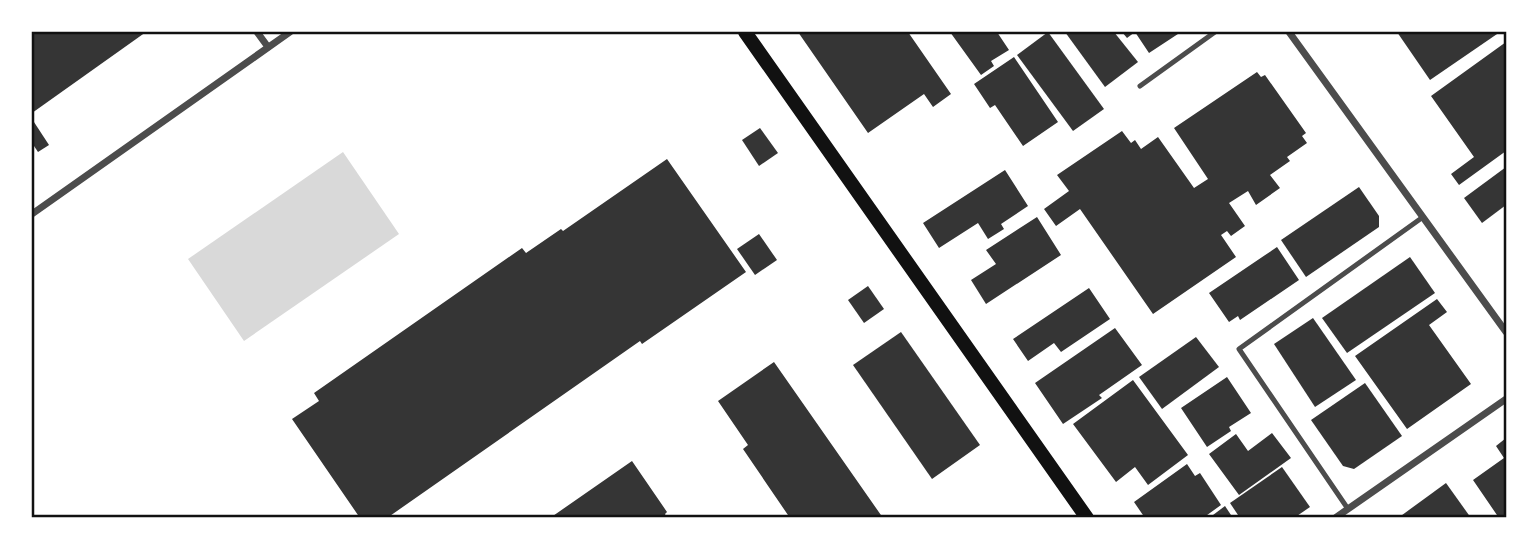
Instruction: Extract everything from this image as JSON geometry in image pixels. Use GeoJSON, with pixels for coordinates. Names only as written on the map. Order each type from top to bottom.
{"type":"FeatureCollection","features":[{"type":"Feature","properties":{"kind":"main road"},"geometry":{"type":"LineString","coordinates":[[745,32],[1087,517]]}},
{"type":"Feature","properties":{"kind":"street"},"geometry":{"type":"LineString","coordinates":[[257,32],[268,47]]}},
{"type":"Feature","properties":{"kind":"street"},"geometry":{"type":"LineString","coordinates":[[32,214],[290,32]]}},
{"type":"Feature","properties":{"kind":"street"},"geometry":{"type":"LineString","coordinates":[[1289,32],[1507,332]]}},
{"type":"Feature","properties":{"kind":"street"},"geometry":{"type":"LineString","coordinates":[[1335,517],[1507,399]]}},
{"type":"Feature","properties":{"kind":"lane"},"geometry":{"type":"LineString","coordinates":[[1140,86],[1215,32]]}},
{"type":"Feature","properties":{"kind":"lane"},"geometry":{"type":"LineString","coordinates":[[1348,509],[1240,349],[1423,218]]}},
{"type":"Feature","properties":{"kind":"shaded area"},"geometry":{"type":"Polygon","coordinates":[[[343,152],[399,234],[244,341],[188,259],[343,152]]]}},
{"type":"Feature","properties":{"kind":"building"},"geometry":{"type":"Polygon","coordinates":[[[32,32],[146,32],[32,113],[32,32]]]}},
{"type":"Feature","properties":{"kind":"building"},"geometry":{"type":"Polygon","coordinates":[[[798,32],[908,32],[951,94],[933,107],[924,94],[868,133],[798,32]]]}},
{"type":"Feature","properties":{"kind":"building"},"geometry":{"type":"Polygon","coordinates":[[[950,32],[997,32],[1009,50],[991,61],[994,66],[981,75],[950,32]]]}},
{"type":"Feature","properties":{"kind":"building"},"geometry":{"type":"Polygon","coordinates":[[[1048,32],[1104,109],[1073,131],[1017,55],[1048,32]]]}},
{"type":"Feature","properties":{"kind":"building"},"geometry":{"type":"Polygon","coordinates":[[[1065,32],[1114,32],[1138,62],[1105,87],[1065,32]]]}},
{"type":"Feature","properties":{"kind":"building"},"geometry":{"type":"Polygon","coordinates":[[[1122,32],[1135,32],[1127,38],[1122,32]]]}},
{"type":"Feature","properties":{"kind":"building"},"geometry":{"type":"Polygon","coordinates":[[[1135,32],[1181,32],[1149,53],[1135,32]]]}},
{"type":"Feature","properties":{"kind":"building"},"geometry":{"type":"Polygon","coordinates":[[[1397,32],[1500,32],[1430,80],[1397,32]]]}},
{"type":"Feature","properties":{"kind":"building"},"geometry":{"type":"Polygon","coordinates":[[[1506,42],[1506,151],[1459,185],[1451,174],[1474,157],[1431,96],[1506,42]]]}},
{"type":"Feature","properties":{"kind":"building"},"geometry":{"type":"Polygon","coordinates":[[[1014,57],[1058,122],[1023,146],[995,105],[990,108],[974,84],[1014,57]]]}},
{"type":"Feature","properties":{"kind":"building"},"geometry":{"type":"Polygon","coordinates":[[[1257,72],[1261,77],[1265,75],[1306,133],[1302,136],[1307,143],[1287,157],[1290,161],[1270,175],[1280,188],[1256,205],[1248,191],[1229,203],[1245,226],[1231,236],[1227,231],[1221,235],[1236,257],[1153,314],[1080,209],[1056,226],[1044,209],[1069,191],[1057,175],[1122,131],[1131,143],[1135,140],[1141,149],[1158,137],[1194,188],[1208,179],[1174,128],[1257,72]]]}},
{"type":"Feature","properties":{"kind":"building"},"geometry":{"type":"Polygon","coordinates":[[[32,119],[49,145],[38,152],[32,143],[32,119]]]}},
{"type":"Feature","properties":{"kind":"building"},"geometry":{"type":"Polygon","coordinates":[[[760,128],[778,153],[759,166],[742,140],[760,128]]]}},
{"type":"Feature","properties":{"kind":"building"},"geometry":{"type":"Polygon","coordinates":[[[667,159],[746,272],[642,344],[640,341],[387,518],[360,518],[292,419],[319,401],[314,393],[522,248],[526,253],[561,229],[563,231],[667,159]]]}},
{"type":"Feature","properties":{"kind":"building"},"geometry":{"type":"Polygon","coordinates":[[[1506,167],[1506,205],[1482,223],[1464,198],[1506,167]]]}},
{"type":"Feature","properties":{"kind":"building"},"geometry":{"type":"Polygon","coordinates":[[[1005,170],[1028,206],[1001,224],[1004,229],[988,239],[978,223],[939,248],[923,223],[1005,170]]]}},
{"type":"Feature","properties":{"kind":"building"},"geometry":{"type":"Polygon","coordinates":[[[1359,187],[1379,216],[1379,227],[1306,277],[1281,240],[1359,187]]]}},
{"type":"Feature","properties":{"kind":"building"},"geometry":{"type":"Polygon","coordinates":[[[1037,217],[1061,255],[986,304],[971,280],[996,264],[986,250],[1037,217]]]}},
{"type":"Feature","properties":{"kind":"building"},"geometry":{"type":"Polygon","coordinates":[[[759,234],[777,260],[755,275],[737,249],[759,234]]]}},
{"type":"Feature","properties":{"kind":"building"},"geometry":{"type":"Polygon","coordinates":[[[1277,247],[1299,280],[1240,320],[1238,316],[1229,322],[1209,293],[1277,247]]]}},
{"type":"Feature","properties":{"kind":"building"},"geometry":{"type":"Polygon","coordinates":[[[1410,257],[1435,293],[1347,353],[1322,318],[1410,257]]]}},
{"type":"Feature","properties":{"kind":"building"},"geometry":{"type":"Polygon","coordinates":[[[868,286],[884,309],[864,323],[848,300],[868,286]]]}},
{"type":"Feature","properties":{"kind":"building"},"geometry":{"type":"Polygon","coordinates":[[[1089,288],[1110,319],[1061,352],[1054,343],[1028,361],[1013,339],[1089,288]]]}},
{"type":"Feature","properties":{"kind":"building"},"geometry":{"type":"Polygon","coordinates":[[[1437,299],[1447,312],[1429,325],[1471,384],[1407,429],[1355,356],[1437,299]]]}},
{"type":"Feature","properties":{"kind":"building"},"geometry":{"type":"Polygon","coordinates":[[[1313,318],[1356,380],[1315,407],[1274,344],[1313,318]]]}},
{"type":"Feature","properties":{"kind":"building"},"geometry":{"type":"Polygon","coordinates":[[[1115,328],[1142,365],[1099,395],[1102,398],[1063,424],[1035,383],[1115,328]]]}},
{"type":"Feature","properties":{"kind":"building"},"geometry":{"type":"Polygon","coordinates":[[[901,332],[980,445],[932,479],[853,365],[901,332]]]}},
{"type":"Feature","properties":{"kind":"building"},"geometry":{"type":"Polygon","coordinates":[[[1196,337],[1219,367],[1162,409],[1139,377],[1196,337]]]}},
{"type":"Feature","properties":{"kind":"building"},"geometry":{"type":"Polygon","coordinates":[[[774,362],[883,518],[790,518],[743,449],[748,445],[718,401],[774,362]]]}},
{"type":"Feature","properties":{"kind":"building"},"geometry":{"type":"Polygon","coordinates":[[[1227,377],[1251,413],[1229,427],[1231,431],[1207,447],[1181,408],[1227,377]]]}},
{"type":"Feature","properties":{"kind":"building"},"geometry":{"type":"Polygon","coordinates":[[[1133,380],[1188,455],[1148,485],[1135,467],[1116,482],[1073,424],[1133,380]]]}},
{"type":"Feature","properties":{"kind":"building"},"geometry":{"type":"Polygon","coordinates":[[[1365,383],[1402,436],[1354,469],[1343,466],[1311,420],[1365,383]]]}},
{"type":"Feature","properties":{"kind":"building"},"geometry":{"type":"Polygon","coordinates":[[[1272,433],[1291,458],[1239,495],[1209,454],[1236,434],[1248,451],[1272,433]]]}},
{"type":"Feature","properties":{"kind":"building"},"geometry":{"type":"Polygon","coordinates":[[[1506,438],[1506,518],[1499,518],[1473,480],[1504,458],[1496,446],[1506,438]]]}},
{"type":"Feature","properties":{"kind":"building"},"geometry":{"type":"Polygon","coordinates":[[[632,461],[667,512],[667,518],[550,518],[632,461]]]}},
{"type":"Feature","properties":{"kind":"building"},"geometry":{"type":"Polygon","coordinates":[[[1187,464],[1195,476],[1200,473],[1221,505],[1203,518],[1145,518],[1134,502],[1187,464]]]}},
{"type":"Feature","properties":{"kind":"building"},"geometry":{"type":"Polygon","coordinates":[[[1282,467],[1310,507],[1294,518],[1240,518],[1230,503],[1282,467]]]}},
{"type":"Feature","properties":{"kind":"building"},"geometry":{"type":"Polygon","coordinates":[[[1446,483],[1471,518],[1398,518],[1446,483]]]}},
{"type":"Feature","properties":{"kind":"building"},"geometry":{"type":"Polygon","coordinates":[[[1225,506],[1233,518],[1209,518],[1225,506]]]}}]}
